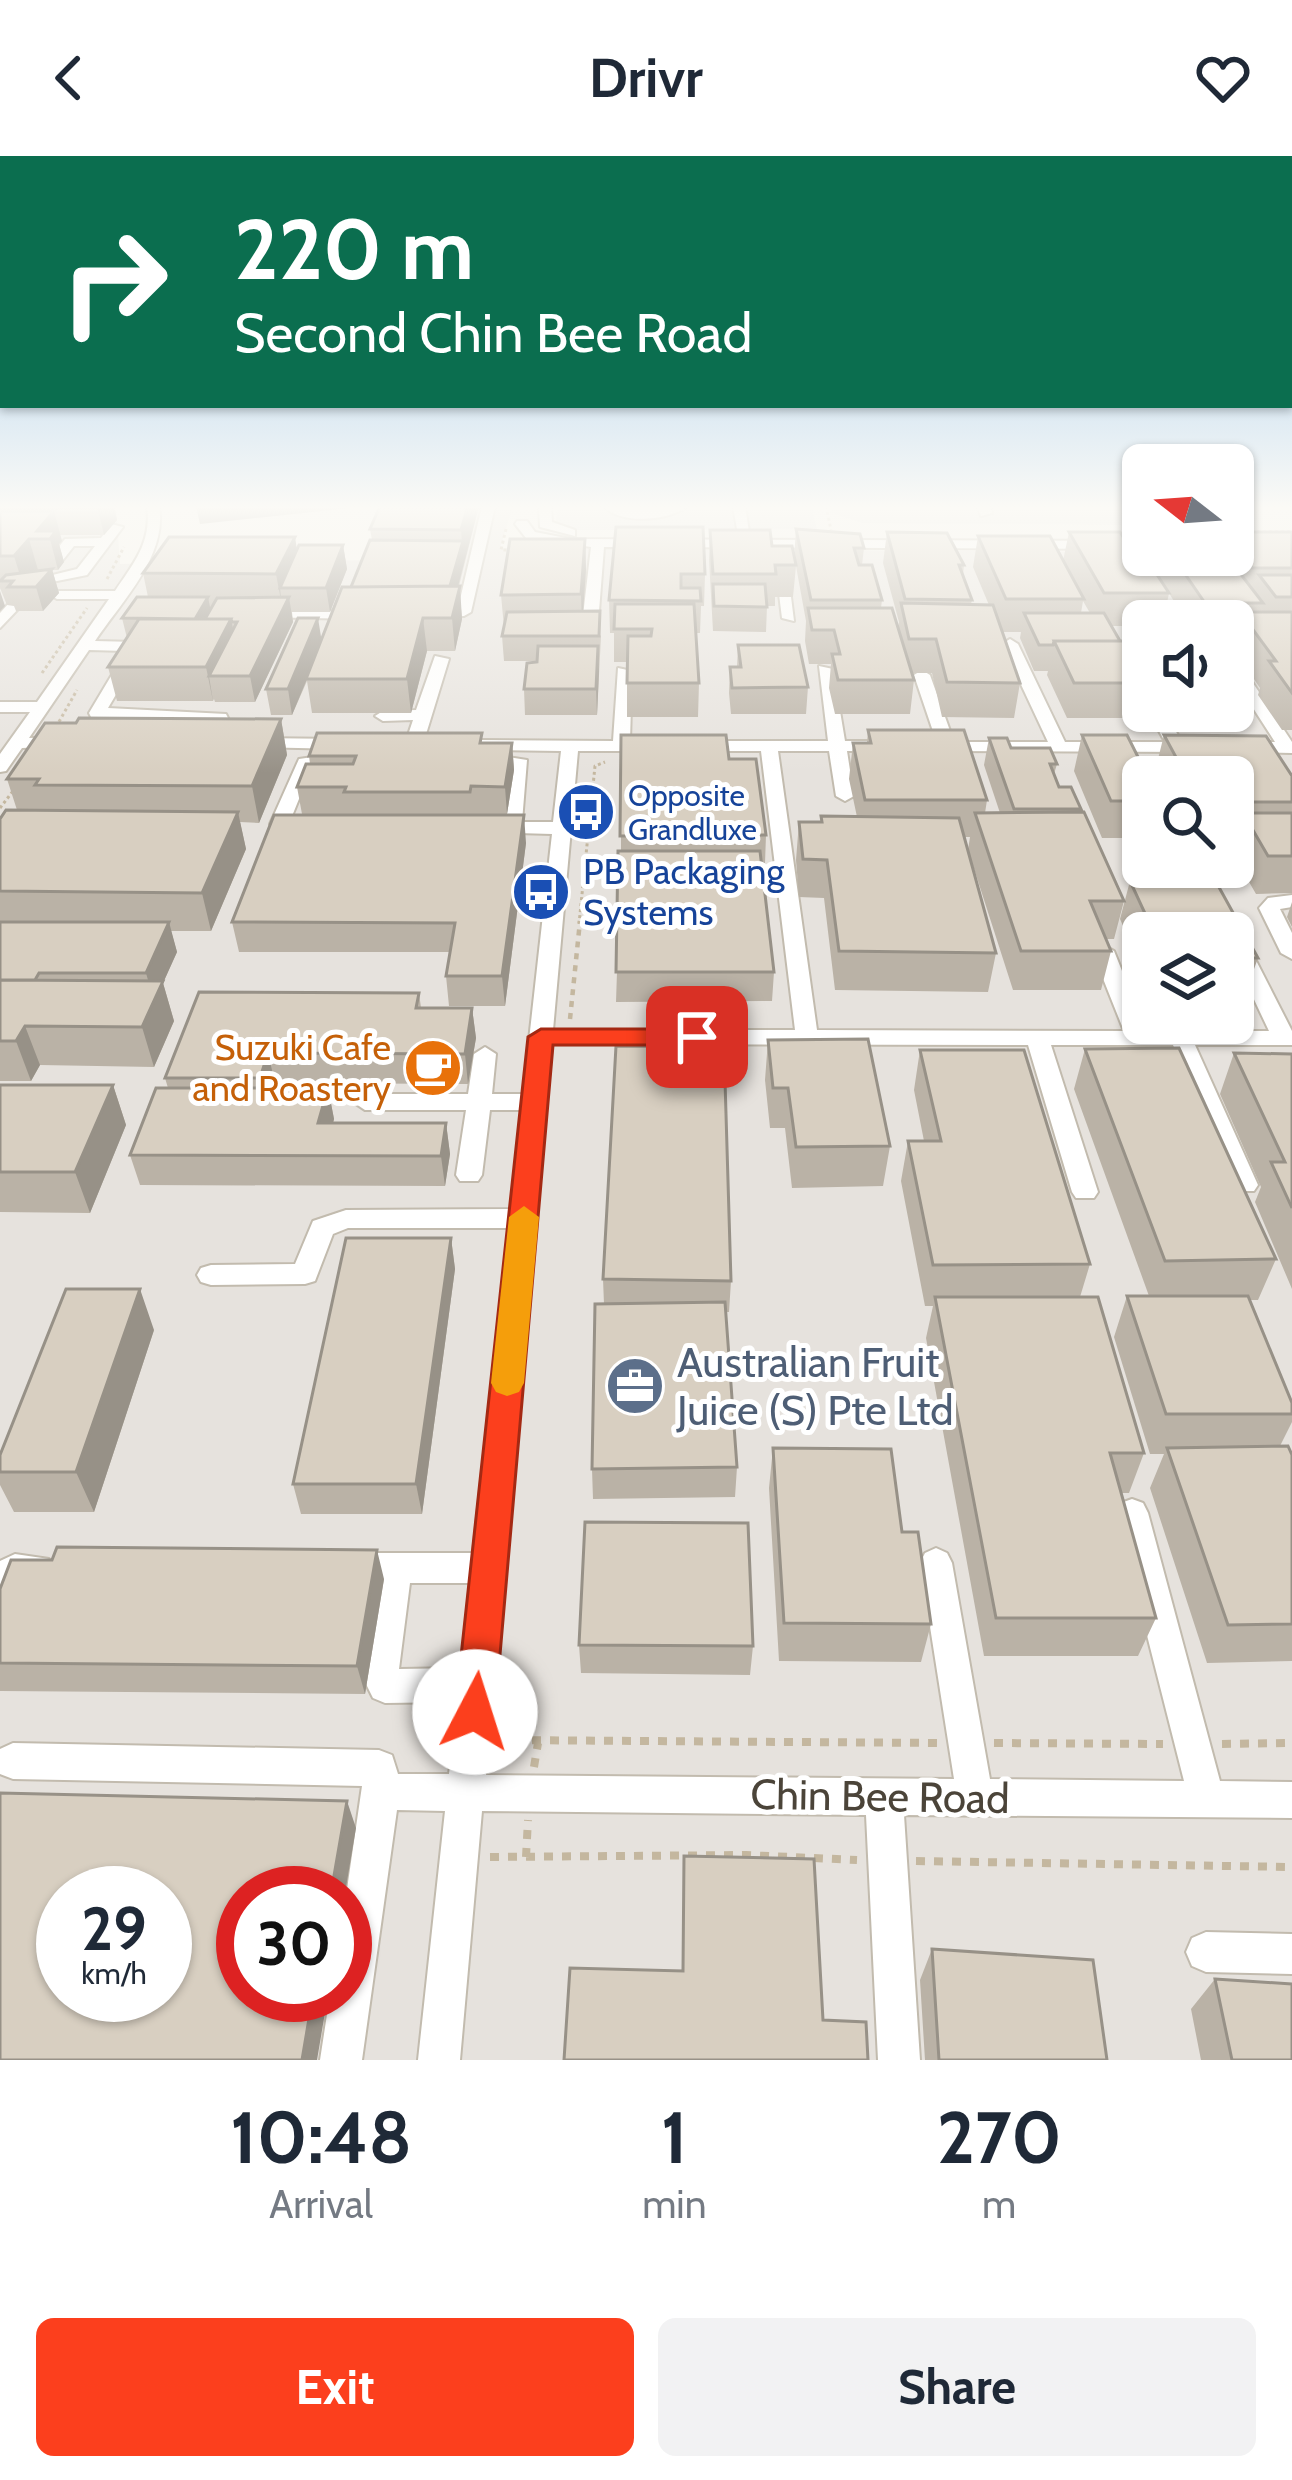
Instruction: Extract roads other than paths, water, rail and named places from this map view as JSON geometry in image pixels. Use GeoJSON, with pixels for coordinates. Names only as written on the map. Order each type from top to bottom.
{"type":"FeatureCollection","features":[{"type":"Feature","properties":{"kind":"street"},"geometry":{"type":"LineString","coordinates":[[0,595],[26,595]]}},
{"type":"Feature","properties":{"kind":"street"},"geometry":{"type":"LineString","coordinates":[[0,623],[26,595]]}},
{"type":"Feature","properties":{"kind":"street"},"geometry":{"type":"LineString","coordinates":[[57,595],[122,595]]}},
{"type":"Feature","properties":{"kind":"street"},"geometry":{"type":"LineString","coordinates":[[0,766],[122,595]]}},
{"type":"Feature","properties":{"kind":"street"},"geometry":{"type":"LineString","coordinates":[[410,615],[464,614],[468,595]]}},
{"type":"Feature","properties":{"kind":"street"},"geometry":{"type":"LineString","coordinates":[[590,624],[593,595]]}},
{"type":"Feature","properties":{"kind":"street"},"geometry":{"type":"LineString","coordinates":[[784,597],[789,619]]}},
{"type":"Feature","properties":{"kind":"street"},"geometry":{"type":"LineString","coordinates":[[256,614],[387,615]]}},
{"type":"Feature","properties":{"kind":"street"},"geometry":{"type":"LineString","coordinates":[[332,637],[341,615]]}},
{"type":"Feature","properties":{"kind":"street"},"geometry":{"type":"LineString","coordinates":[[84,644],[136,647],[97,713],[220,718],[211,743]]}},
{"type":"Feature","properties":{"kind":"street"},"geometry":{"type":"LineString","coordinates":[[1010,644],[1059,747]]}},
{"type":"Feature","properties":{"kind":"street"},"geometry":{"type":"LineString","coordinates":[[434,752],[406,749],[442,659]]}},
{"type":"Feature","properties":{"kind":"street"},"geometry":{"type":"LineString","coordinates":[[825,670],[845,796]]}},
{"type":"Feature","properties":{"kind":"street"},"geometry":{"type":"LineString","coordinates":[[619,751],[624,671]]}},
{"type":"Feature","properties":{"kind":"street"},"geometry":{"type":"LineString","coordinates":[[922,675],[960,752]]}},
{"type":"Feature","properties":{"kind":"street"},"geometry":{"type":"LineString","coordinates":[[1254,696],[1289,748]]}},
{"type":"Feature","properties":{"kind":"street"},"geometry":{"type":"LineString","coordinates":[[0,707],[40,707]]}},
{"type":"Feature","properties":{"kind":"street"},"geometry":{"type":"LineString","coordinates":[[383,716],[423,715]]}},
{"type":"Feature","properties":{"kind":"street"},"geometry":{"type":"LineString","coordinates":[[1168,732],[1176,747]]}},
{"type":"Feature","properties":{"kind":"street"},"geometry":{"type":"LineString","coordinates":[[17,743],[86,742]]}},
{"type":"Feature","properties":{"kind":"street"},"geometry":{"type":"LineString","coordinates":[[189,742],[364,752],[305,763],[279,824],[309,828]]}},
{"type":"Feature","properties":{"kind":"street"},"geometry":{"type":"LineString","coordinates":[[512,828],[521,764],[456,752],[570,746],[619,751],[903,746]]}},
{"type":"Feature","properties":{"kind":"street"},"geometry":{"type":"LineString","coordinates":[[439,2060],[570,746]]}},
{"type":"Feature","properties":{"kind":"street"},"geometry":{"type":"LineString","coordinates":[[769,746],[807,1037]]}},
{"type":"Feature","properties":{"kind":"street"},"geometry":{"type":"LineString","coordinates":[[925,746],[960,752],[1059,747],[1289,748]]}},
{"type":"Feature","properties":{"kind":"street"},"geometry":{"type":"LineString","coordinates":[[467,828],[562,828]]}},
{"type":"Feature","properties":{"kind":"street"},"geometry":{"type":"LineString","coordinates":[[1292,901],[1275,902],[1269,908],[1292,953]]}},
{"type":"Feature","properties":{"kind":"street"},"geometry":{"type":"LineString","coordinates":[[1102,952],[1122,1000]]}},
{"type":"Feature","properties":{"kind":"street"},"geometry":{"type":"LineString","coordinates":[[1254,974],[1288,1038],[1254,1038]]}},
{"type":"Feature","properties":{"kind":"street"},"geometry":{"type":"LineString","coordinates":[[541,1037],[1122,1038]]}},
{"type":"Feature","properties":{"kind":"street"},"geometry":{"type":"LineString","coordinates":[[1037,1038],[1085,1192]]}},
{"type":"Feature","properties":{"kind":"street"},"geometry":{"type":"LineString","coordinates":[[1184,1044],[1245,1185]]}},
{"type":"Feature","properties":{"kind":"street"},"geometry":{"type":"LineString","coordinates":[[469,1175],[485,1054]]}},
{"type":"Feature","properties":{"kind":"street"},"geometry":{"type":"LineString","coordinates":[[365,1102],[535,1102]]}},
{"type":"Feature","properties":{"kind":"street"},"geometry":{"type":"LineString","coordinates":[[211,1275],[305,1274],[320,1232],[329,1222],[524,1218]]}},
{"type":"Feature","properties":{"kind":"street"},"geometry":{"type":"LineString","coordinates":[[1132,1513],[1207,1799]]}},
{"type":"Feature","properties":{"kind":"street"},"geometry":{"type":"LineString","coordinates":[[936,1563],[975,1797]]}},
{"type":"Feature","properties":{"kind":"street"},"geometry":{"type":"LineString","coordinates":[[324,1568],[489,1568]]}},
{"type":"Feature","properties":{"kind":"street"},"geometry":{"type":"LineString","coordinates":[[396,1568],[380,1678],[385,1687],[478,1685]]}},
{"type":"Feature","properties":{"kind":"street"},"geometry":{"type":"LineString","coordinates":[[0,1579],[14,1569],[62,1569]]}},
{"type":"Feature","properties":{"kind":"street"},"geometry":{"type":"LineString","coordinates":[[13,1761],[368,1766],[382,1772],[341,2060]]}},
{"type":"Feature","properties":{"kind":"street","name":"Chin Bee Road"},"geometry":{"type":"LineString","coordinates":[[382,1792],[1292,1800]]}},
{"type":"Feature","properties":{"kind":"street"},"geometry":{"type":"LineString","coordinates":[[884,1796],[899,2060]]}},
{"type":"Feature","properties":{"kind":"street"},"geometry":{"type":"LineString","coordinates":[[1206,1952],[1292,1954]]}},
{"type":"Feature","properties":{"kind":"place","name":"Opposite Grandluxe"},"geometry":{"type":"Point","coordinates":[586,812]}},
{"type":"Feature","properties":{"kind":"place","name":"PB Packaging Systems"},"geometry":{"type":"Point","coordinates":[541,892]}},
{"type":"Feature","properties":{"kind":"place","name":"Suzuki Cafe and Roastery"},"geometry":{"type":"Point","coordinates":[433,1068]}},
{"type":"Feature","properties":{"kind":"place","name":"Australian Fruit Juice (S) Pte Ltd"},"geometry":{"type":"Point","coordinates":[635,1386]}}]}
